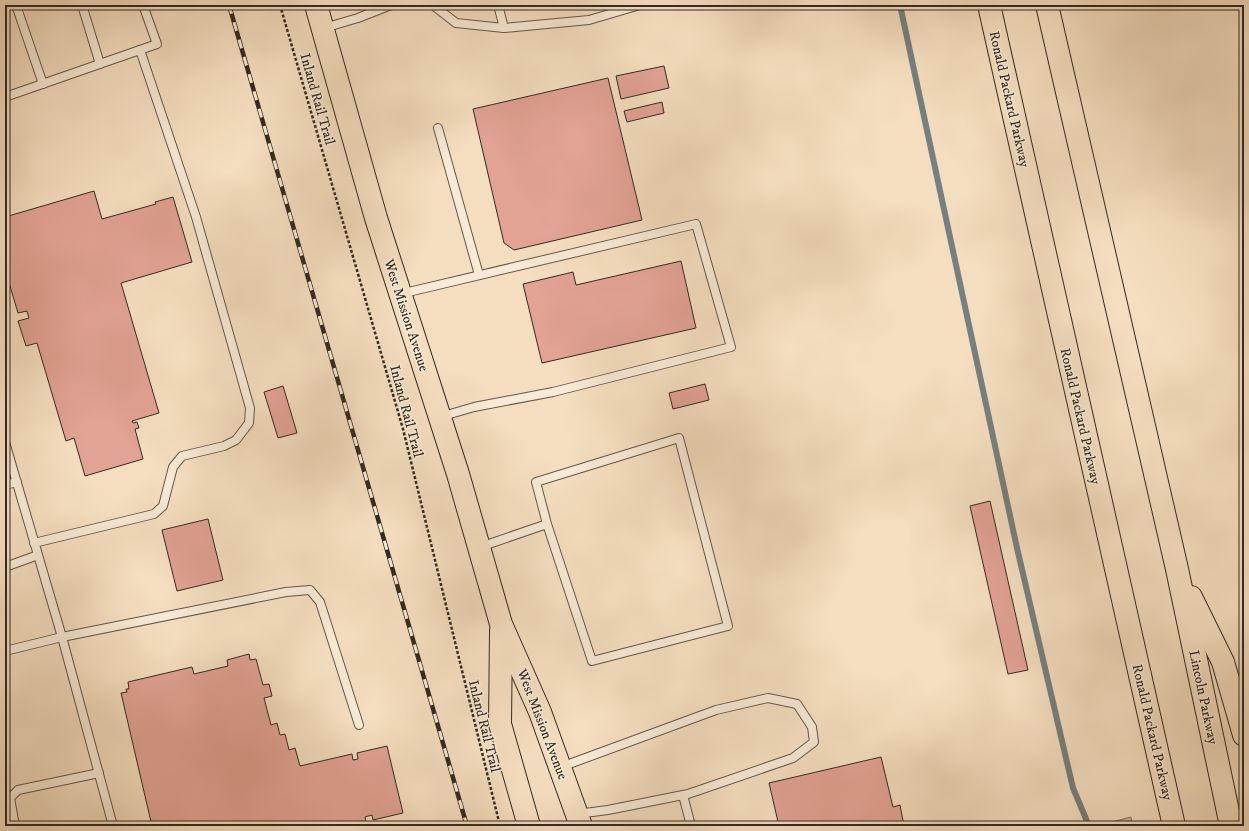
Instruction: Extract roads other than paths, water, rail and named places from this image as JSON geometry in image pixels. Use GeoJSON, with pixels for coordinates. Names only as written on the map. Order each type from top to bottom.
{"type":"FeatureCollection","features":[{"type":"Feature","properties":{"kind":"main road","name":"West Mission Avenue"},"geometry":{"type":"LineString","coordinates":[[316,5],[376,218],[440,417],[501,624],[540,712],[578,820]]}},
{"type":"Feature","properties":{"kind":"main road","name":"Ronald Packard Parkway"},"geometry":{"type":"LineString","coordinates":[[989,5],[1174,826]]}},
{"type":"Feature","properties":{"kind":"main road"},"geometry":{"type":"LineString","coordinates":[[1047,5],[1177,569],[1223,662],[1244,735]]}},
{"type":"Feature","properties":{"kind":"main road","name":"Lincoln Parkway"},"geometry":{"type":"LineString","coordinates":[[1177,569],[1231,826]]}},
{"type":"Feature","properties":{"kind":"main road","name":"West Mission Avenue"},"geometry":{"type":"LineString","coordinates":[[501,624],[500,724],[528,826]]}},
{"type":"Feature","properties":{"kind":"lane"},"geometry":{"type":"LineString","coordinates":[[16,5],[43,84]]}},
{"type":"Feature","properties":{"kind":"lane"},"geometry":{"type":"LineString","coordinates":[[82,5],[100,64]]}},
{"type":"Feature","properties":{"kind":"lane"},"geometry":{"type":"LineString","coordinates":[[5,97],[157,44],[143,5]]}},
{"type":"Feature","properties":{"kind":"lane"},"geometry":{"type":"LineString","coordinates":[[323,28],[358,18],[391,5]]}},
{"type":"Feature","properties":{"kind":"lane"},"geometry":{"type":"LineString","coordinates":[[433,5],[456,23],[504,28],[589,20],[640,5]]}},
{"type":"Feature","properties":{"kind":"lane"},"geometry":{"type":"LineString","coordinates":[[498,5],[504,28]]}},
{"type":"Feature","properties":{"kind":"lane"},"geometry":{"type":"LineString","coordinates":[[34,543],[154,514],[164,506],[173,467],[182,456],[224,446],[236,440],[249,423],[250,408],[196,217],[140,50]]}},
{"type":"Feature","properties":{"kind":"lane"},"geometry":{"type":"LineString","coordinates":[[438,128],[478,275]]}},
{"type":"Feature","properties":{"kind":"lane"},"geometry":{"type":"LineString","coordinates":[[400,294],[696,224],[731,347],[552,392],[474,407],[440,417]]}},
{"type":"Feature","properties":{"kind":"lane"},"geometry":{"type":"LineString","coordinates":[[679,438],[728,626],[592,661],[547,524],[536,482],[679,438]]}},
{"type":"Feature","properties":{"kind":"lane"},"geometry":{"type":"LineString","coordinates":[[5,442],[62,638],[113,826]]}},
{"type":"Feature","properties":{"kind":"lane"},"geometry":{"type":"LineString","coordinates":[[5,485],[17,482]]}},
{"type":"Feature","properties":{"kind":"lane"},"geometry":{"type":"LineString","coordinates":[[479,547],[547,524]]}},
{"type":"Feature","properties":{"kind":"lane"},"geometry":{"type":"LineString","coordinates":[[5,567],[38,555]]}},
{"type":"Feature","properties":{"kind":"lane"},"geometry":{"type":"LineString","coordinates":[[5,651],[286,592],[310,590],[320,602],[359,725]]}},
{"type":"Feature","properties":{"kind":"lane"},"geometry":{"type":"LineString","coordinates":[[560,768],[716,710],[768,698],[797,704],[812,727],[814,742],[793,758],[683,795],[608,810],[578,820]]}},
{"type":"Feature","properties":{"kind":"lane"},"geometry":{"type":"LineString","coordinates":[[15,826],[10,798],[18,790],[99,773]]}},
{"type":"Feature","properties":{"kind":"lane"},"geometry":{"type":"LineString","coordinates":[[683,795],[691,826]]}},
{"type":"Feature","properties":{"kind":"waterway"},"geometry":{"type":"LineString","coordinates":[[900,5],[1017,548],[1073,788],[1089,826]]}},
{"type":"Feature","properties":{"kind":"railway"},"geometry":{"type":"LineString","coordinates":[[229,5],[467,826]]}}]}
